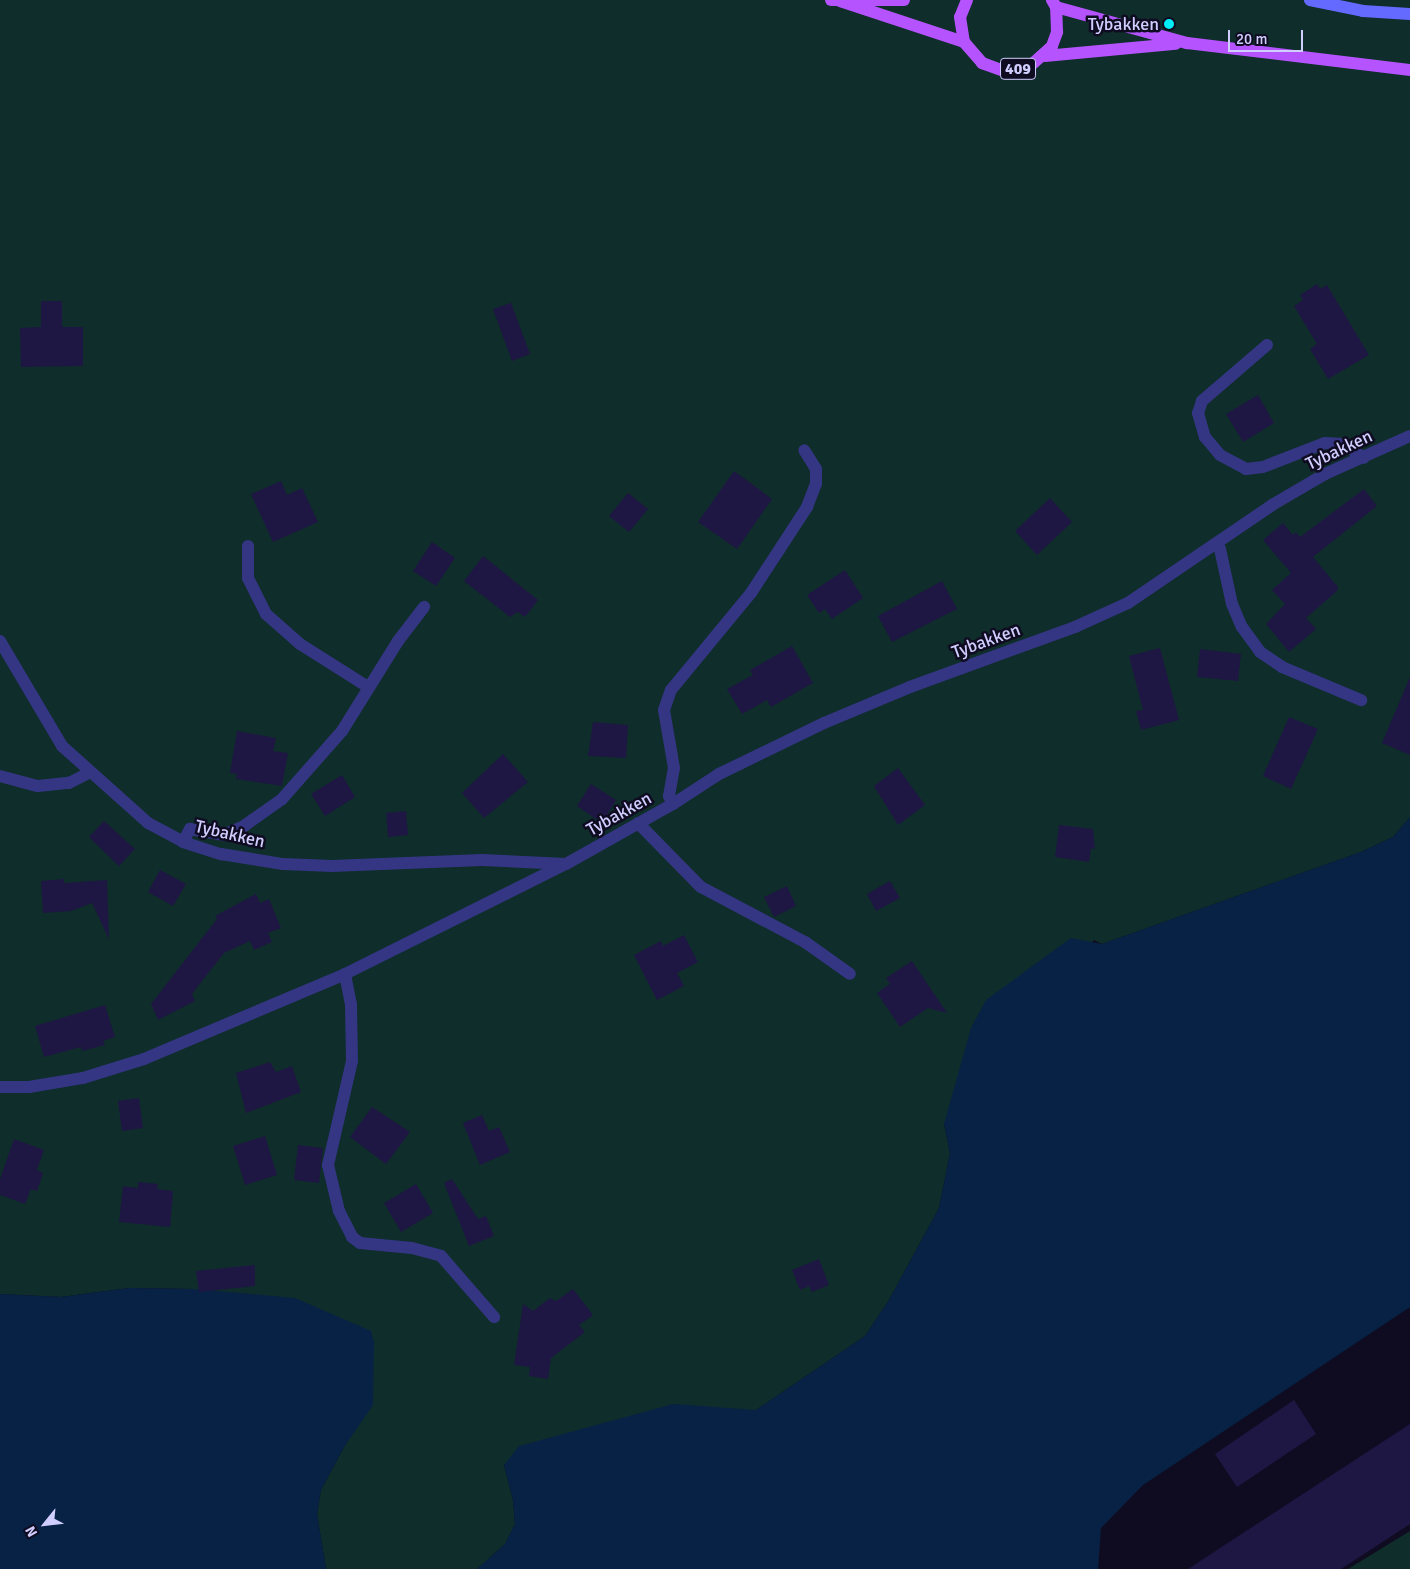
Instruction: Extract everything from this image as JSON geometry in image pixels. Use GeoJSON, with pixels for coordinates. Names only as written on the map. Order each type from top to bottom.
{"type":"FeatureCollection","features":[{"type":"Feature","properties":{"kind":"main road"},"geometry":{"type":"LineString","coordinates":[[836,1],[904,0]]}},
{"type":"Feature","properties":{"kind":"main road"},"geometry":{"type":"LineString","coordinates":[[836,1],[964,42],[960,17],[967,0]]}},
{"type":"Feature","properties":{"kind":"main road"},"geometry":{"type":"LineString","coordinates":[[1310,0],[1363,11],[1410,14]]}},
{"type":"Feature","properties":{"kind":"main road","name":"409"},"geometry":{"type":"LineString","coordinates":[[964,42],[982,63],[1004,71],[1029,67],[1044,56],[1057,32],[1054,4],[1187,43],[1410,70]]}},
{"type":"Feature","properties":{"kind":"main road","name":"409"},"geometry":{"type":"LineString","coordinates":[[1044,56],[1187,43]]}},
{"type":"Feature","properties":{"kind":"street"},"geometry":{"type":"LineString","coordinates":[[1267,344],[1202,401],[1198,413],[1205,437],[1215,449],[1246,468],[1263,467],[1325,443],[1344,444],[1364,458]]}},
{"type":"Feature","properties":{"kind":"street","name":"Tybakken"},"geometry":{"type":"LineString","coordinates":[[0,1087],[29,1087],[83,1078],[144,1059],[345,974],[566,864],[673,804],[719,774],[824,723],[910,687],[1075,627],[1128,603],[1324,474],[1364,458],[1410,436]]}},
{"type":"Feature","properties":{"kind":"street"},"geometry":{"type":"LineString","coordinates":[[673,804],[669,796],[674,768],[664,710],[670,690],[751,593],[807,507],[816,484],[816,469],[804,450]]}},
{"type":"Feature","properties":{"kind":"street"},"geometry":{"type":"LineString","coordinates":[[1215,544],[1220,549],[1232,604],[1242,627],[1260,652],[1282,667],[1361,700]]}},
{"type":"Feature","properties":{"kind":"street"},"geometry":{"type":"LineString","coordinates":[[248,546],[248,578],[266,614],[300,644],[368,687]]}},
{"type":"Feature","properties":{"kind":"street"},"geometry":{"type":"LineString","coordinates":[[184,842],[190,829],[222,835],[244,826],[282,799],[342,731],[368,687],[424,607]]}},
{"type":"Feature","properties":{"kind":"street","name":"Tybakken"},"geometry":{"type":"LineString","coordinates":[[0,641],[62,746],[148,823],[184,842],[221,854],[283,864],[332,866],[482,860],[566,864]]}},
{"type":"Feature","properties":{"kind":"street"},"geometry":{"type":"LineString","coordinates":[[0,776],[38,786],[70,783],[89,772]]}},
{"type":"Feature","properties":{"kind":"street"},"geometry":{"type":"LineString","coordinates":[[638,824],[701,887],[805,942],[850,974]]}},
{"type":"Feature","properties":{"kind":"street"},"geometry":{"type":"LineString","coordinates":[[345,974],[351,1004],[352,1061],[328,1165],[339,1212],[352,1237],[360,1243],[412,1248],[440,1256],[494,1317]]}},
{"type":"Feature","properties":{"kind":"green space"},"geometry":{"type":"Polygon","coordinates":[[[0,0],[1410,0],[1410,817],[1393,837],[1361,852],[1102,944],[1094,940],[944,1124],[950,1153],[939,1208],[889,1300],[865,1336],[756,1410],[504,1465],[513,1500],[515,1524],[505,1544],[477,1569],[326,1569],[317,1514],[321,1490],[344,1447],[194,1289],[129,1288],[61,1297],[0,1294],[0,0]]]}},
{"type":"Feature","properties":{"kind":"green space"},"geometry":{"type":"Polygon","coordinates":[[[1410,1531],[1410,1569],[1348,1569],[1410,1531]]]}},
{"type":"Feature","properties":{"kind":"water"},"geometry":{"type":"Polygon","coordinates":[[[1410,817],[1410,1307],[1143,1485],[1101,1528],[1098,1569],[477,1569],[505,1544],[515,1524],[513,1500],[504,1465],[519,1446],[673,1404],[756,1410],[865,1336],[889,1300],[939,1208],[950,1153],[944,1124],[971,1028],[986,1000],[1071,938],[1102,944],[1361,852],[1393,837],[1410,817]]]}},
{"type":"Feature","properties":{"kind":"water"},"geometry":{"type":"Polygon","coordinates":[[[129,1288],[194,1289],[295,1298],[371,1331],[374,1342],[373,1405],[344,1447],[321,1490],[317,1514],[326,1569],[0,1569],[0,1294],[61,1297],[129,1288]]]}},
{"type":"Feature","properties":{"kind":"building"},"geometry":{"type":"Polygon","coordinates":[[[1317,284],[1320,289],[1327,285],[1369,355],[1328,379],[1310,349],[1317,344],[1294,306],[1303,300],[1300,295],[1317,284]]]}},
{"type":"Feature","properties":{"kind":"building"},"geometry":{"type":"Polygon","coordinates":[[[41,301],[62,301],[62,327],[83,327],[83,366],[21,367],[20,328],[41,327],[41,301]]]}},
{"type":"Feature","properties":{"kind":"building"},"geometry":{"type":"Polygon","coordinates":[[[511,303],[530,354],[512,361],[493,309],[511,303]]]}},
{"type":"Feature","properties":{"kind":"building"},"geometry":{"type":"Polygon","coordinates":[[[1258,395],[1274,423],[1243,442],[1226,414],[1258,395]]]}},
{"type":"Feature","properties":{"kind":"building"},"geometry":{"type":"Polygon","coordinates":[[[734,471],[772,499],[737,549],[698,522],[734,471]]]}},
{"type":"Feature","properties":{"kind":"building"},"geometry":{"type":"Polygon","coordinates":[[[281,481],[287,495],[302,488],[318,522],[273,542],[251,494],[281,481]]]}},
{"type":"Feature","properties":{"kind":"building"},"geometry":{"type":"Polygon","coordinates":[[[1364,489],[1377,506],[1313,557],[1338,587],[1337,591],[1306,618],[1316,629],[1289,652],[1266,624],[1285,604],[1272,590],[1291,573],[1263,540],[1283,523],[1293,535],[1296,532],[1300,537],[1364,489]]]}},
{"type":"Feature","properties":{"kind":"building"},"geometry":{"type":"Polygon","coordinates":[[[628,493],[648,509],[629,532],[609,516],[628,493]]]}},
{"type":"Feature","properties":{"kind":"building"},"geometry":{"type":"Polygon","coordinates":[[[1050,498],[1072,522],[1037,555],[1015,531],[1050,498]]]}},
{"type":"Feature","properties":{"kind":"building"},"geometry":{"type":"Polygon","coordinates":[[[432,542],[455,558],[436,586],[413,571],[432,542]]]}},
{"type":"Feature","properties":{"kind":"building"},"geometry":{"type":"Polygon","coordinates":[[[483,556],[538,600],[525,617],[518,612],[510,617],[464,581],[483,556]]]}},
{"type":"Feature","properties":{"kind":"building"},"geometry":{"type":"Polygon","coordinates":[[[845,570],[863,598],[832,619],[825,609],[819,613],[807,595],[845,570]]]}},
{"type":"Feature","properties":{"kind":"building"},"geometry":{"type":"Polygon","coordinates":[[[942,581],[957,609],[892,642],[878,616],[942,581]]]}},
{"type":"Feature","properties":{"kind":"building"},"geometry":{"type":"Polygon","coordinates":[[[792,646],[813,683],[771,707],[767,700],[742,714],[727,689],[753,675],[750,670],[792,646]]]}},
{"type":"Feature","properties":{"kind":"building"},"geometry":{"type":"Polygon","coordinates":[[[1160,648],[1179,720],[1141,730],[1136,711],[1143,710],[1129,656],[1160,648]]]}},
{"type":"Feature","properties":{"kind":"building"},"geometry":{"type":"Polygon","coordinates":[[[1200,649],[1241,654],[1238,681],[1197,677],[1200,649]]]}},
{"type":"Feature","properties":{"kind":"building"},"geometry":{"type":"Polygon","coordinates":[[[1410,677],[1410,755],[1382,743],[1410,677]]]}},
{"type":"Feature","properties":{"kind":"building"},"geometry":{"type":"Polygon","coordinates":[[[1289,717],[1318,729],[1291,789],[1263,776],[1289,717]]]}},
{"type":"Feature","properties":{"kind":"building"},"geometry":{"type":"Polygon","coordinates":[[[593,722],[628,725],[626,758],[588,756],[593,722]]]}},
{"type":"Feature","properties":{"kind":"building"},"geometry":{"type":"Polygon","coordinates":[[[237,731],[276,738],[273,751],[288,753],[282,786],[236,779],[237,774],[230,773],[237,731]]]}},
{"type":"Feature","properties":{"kind":"building"},"geometry":{"type":"Polygon","coordinates":[[[503,754],[528,782],[484,818],[462,793],[503,754]]]}},
{"type":"Feature","properties":{"kind":"building"},"geometry":{"type":"Polygon","coordinates":[[[898,768],[925,805],[898,825],[874,786],[898,768]]]}},
{"type":"Feature","properties":{"kind":"building"},"geometry":{"type":"Polygon","coordinates":[[[342,775],[355,797],[325,816],[311,794],[342,775]]]}},
{"type":"Feature","properties":{"kind":"building"},"geometry":{"type":"Polygon","coordinates":[[[591,784],[616,800],[602,823],[577,806],[591,784]]]}},
{"type":"Feature","properties":{"kind":"building"},"geometry":{"type":"Polygon","coordinates":[[[406,811],[408,835],[388,837],[386,813],[406,811]]]}},
{"type":"Feature","properties":{"kind":"building"},"geometry":{"type":"Polygon","coordinates":[[[104,821],[135,849],[119,866],[89,837],[104,821]]]}},
{"type":"Feature","properties":{"kind":"building"},"geometry":{"type":"Polygon","coordinates":[[[1059,825],[1093,829],[1095,849],[1091,848],[1089,862],[1055,857],[1059,825]]]}},
{"type":"Feature","properties":{"kind":"building"},"geometry":{"type":"Polygon","coordinates":[[[160,870],[186,884],[173,906],[148,892],[160,870]]]}},
{"type":"Feature","properties":{"kind":"building"},"geometry":{"type":"Polygon","coordinates":[[[64,879],[64,883],[107,880],[109,939],[92,903],[71,911],[43,913],[41,881],[64,879]]]}},
{"type":"Feature","properties":{"kind":"building"},"geometry":{"type":"Polygon","coordinates":[[[890,881],[900,898],[876,911],[867,894],[890,881]]]}},
{"type":"Feature","properties":{"kind":"building"},"geometry":{"type":"Polygon","coordinates":[[[787,886],[796,906],[774,917],[764,897],[787,886]]]}},
{"type":"Feature","properties":{"kind":"building"},"geometry":{"type":"Polygon","coordinates":[[[256,894],[260,903],[269,899],[281,928],[268,933],[272,942],[254,950],[250,941],[224,953],[192,994],[195,1001],[158,1020],[151,1004],[217,919],[215,916],[256,894]]]}},
{"type":"Feature","properties":{"kind":"building"},"geometry":{"type":"Polygon","coordinates":[[[684,935],[698,962],[677,973],[684,986],[657,1000],[634,955],[661,941],[663,946],[684,935]]]}},
{"type":"Feature","properties":{"kind":"building"},"geometry":{"type":"Polygon","coordinates":[[[912,961],[947,1013],[928,1008],[900,1027],[877,993],[890,984],[886,978],[912,961]]]}},
{"type":"Feature","properties":{"kind":"building"},"geometry":{"type":"Polygon","coordinates":[[[105,1005],[115,1037],[103,1041],[105,1045],[82,1051],[81,1047],[44,1057],[35,1026],[105,1005]]]}},
{"type":"Feature","properties":{"kind":"building"},"geometry":{"type":"Polygon","coordinates":[[[270,1062],[276,1072],[292,1066],[301,1092],[246,1113],[236,1073],[270,1062]]]}},
{"type":"Feature","properties":{"kind":"building"},"geometry":{"type":"Polygon","coordinates":[[[139,1098],[143,1128],[122,1131],[118,1101],[139,1098]]]}},
{"type":"Feature","properties":{"kind":"building"},"geometry":{"type":"Polygon","coordinates":[[[372,1107],[410,1132],[386,1164],[350,1137],[372,1107]]]}},
{"type":"Feature","properties":{"kind":"building"},"geometry":{"type":"Polygon","coordinates":[[[482,1115],[489,1131],[499,1127],[510,1152],[480,1165],[463,1123],[482,1115]]]}},
{"type":"Feature","properties":{"kind":"building"},"geometry":{"type":"Polygon","coordinates":[[[265,1136],[277,1175],[245,1185],[233,1146],[265,1136]]]}},
{"type":"Feature","properties":{"kind":"building"},"geometry":{"type":"Polygon","coordinates":[[[14,1139],[44,1150],[37,1170],[43,1173],[37,1191],[31,1189],[25,1204],[0,1195],[0,1179],[14,1139]]]}},
{"type":"Feature","properties":{"kind":"building"},"geometry":{"type":"Polygon","coordinates":[[[298,1145],[323,1148],[319,1183],[294,1180],[298,1145]]]}},
{"type":"Feature","properties":{"kind":"building"},"geometry":{"type":"Polygon","coordinates":[[[452,1179],[478,1219],[486,1216],[494,1236],[469,1246],[444,1183],[452,1179]]]}},
{"type":"Feature","properties":{"kind":"building"},"geometry":{"type":"Polygon","coordinates":[[[138,1182],[158,1184],[157,1189],[173,1191],[170,1227],[119,1222],[123,1186],[138,1188],[138,1182]]]}},
{"type":"Feature","properties":{"kind":"building"},"geometry":{"type":"Polygon","coordinates":[[[416,1184],[433,1213],[401,1232],[384,1203],[416,1184]]]}},
{"type":"Feature","properties":{"kind":"building"},"geometry":{"type":"Polygon","coordinates":[[[819,1259],[829,1285],[812,1292],[809,1286],[800,1290],[792,1270],[819,1259]]]}},
{"type":"Feature","properties":{"kind":"building"},"geometry":{"type":"Polygon","coordinates":[[[255,1265],[255,1286],[199,1292],[196,1271],[255,1265]]]}},
{"type":"Feature","properties":{"kind":"building"},"geometry":{"type":"Polygon","coordinates":[[[573,1289],[593,1315],[579,1325],[585,1332],[551,1358],[548,1379],[529,1376],[530,1367],[514,1365],[523,1304],[533,1311],[550,1298],[556,1301],[573,1289]]]}},
{"type":"Feature","properties":{"kind":"building"},"geometry":{"type":"Polygon","coordinates":[[[1294,1400],[1316,1434],[1237,1487],[1215,1454],[1294,1400]]]}},
{"type":"Feature","properties":{"kind":"building"},"geometry":{"type":"Polygon","coordinates":[[[1410,1424],[1410,1524],[1341,1569],[1188,1569],[1410,1424]]]}},
{"type":"Feature","properties":{"kind":"place","name":"Tybakken"},"geometry":{"type":"Point","coordinates":[1169,24]}}]}
